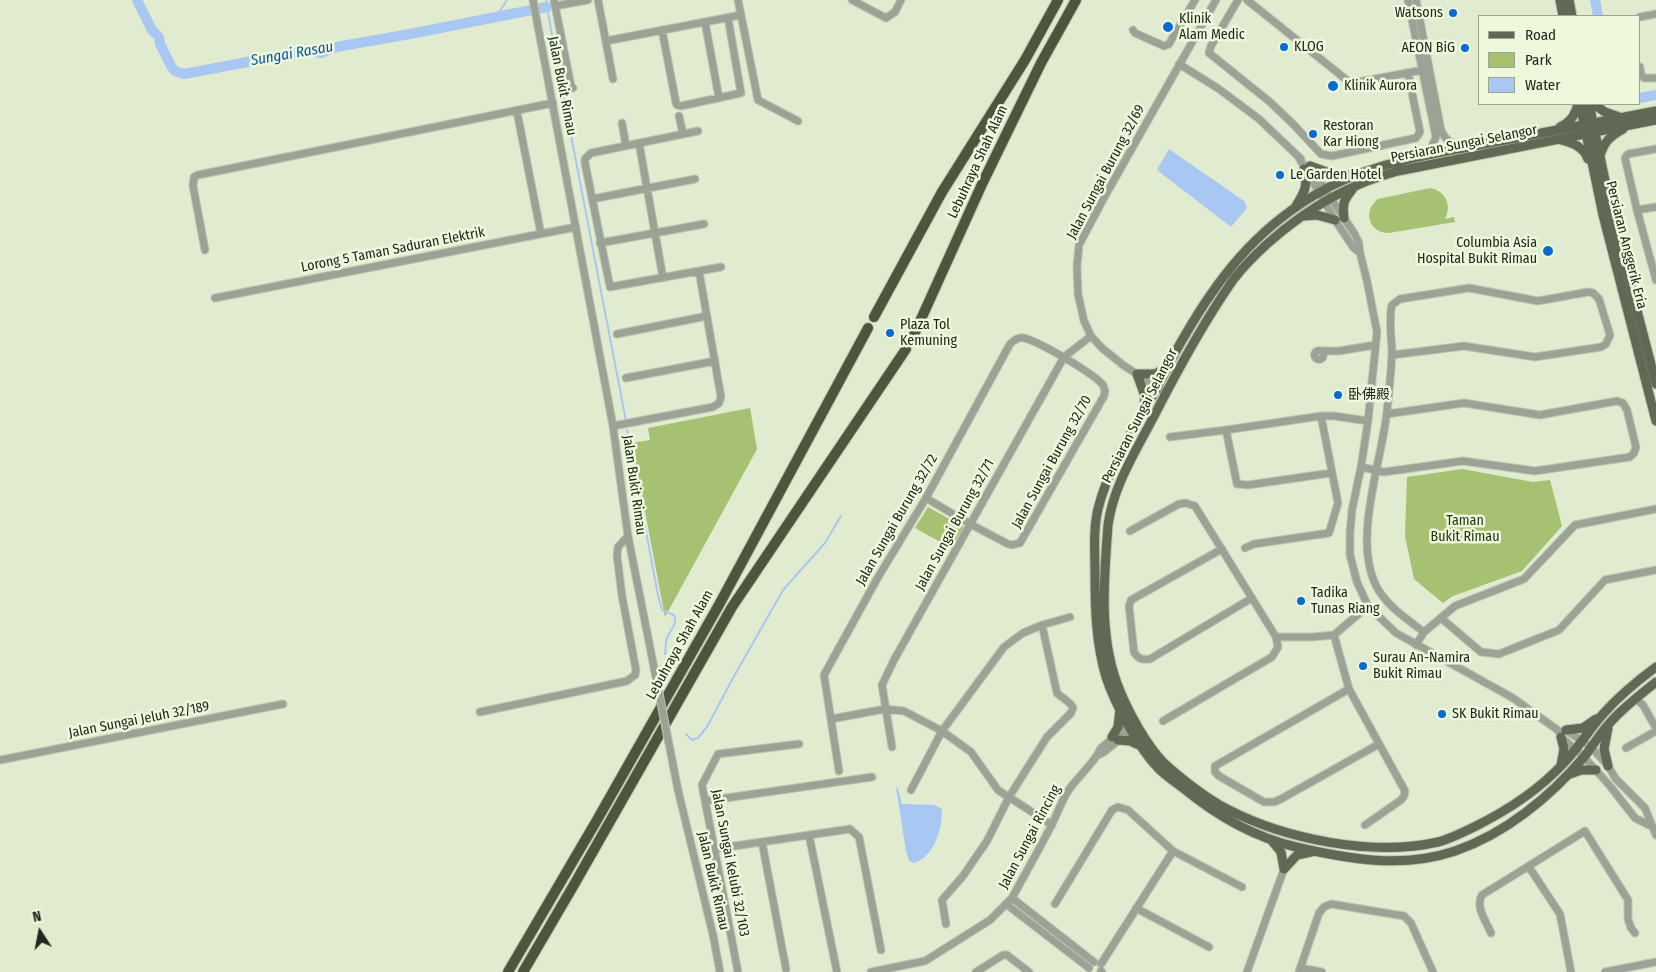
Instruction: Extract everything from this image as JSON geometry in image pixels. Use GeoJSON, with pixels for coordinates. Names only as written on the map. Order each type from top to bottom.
{"type":"FeatureCollection","features":[{"type":"Feature","properties":{"kind":"highway","name":"Lebuhraya Shah Alam"},"geometry":{"type":"LineString","coordinates":[[874,317],[942,192],[1025,60],[1058,0]]}},
{"type":"Feature","properties":{"kind":"highway","name":"Lebuhraya Shah Alam"},"geometry":{"type":"LineString","coordinates":[[912,339],[983,182],[1037,72],[1076,0]]}},
{"type":"Feature","properties":{"kind":"highway","name":"Lebuhraya Shah Alam"},"geometry":{"type":"LineString","coordinates":[[508,972],[720,604],[868,328]]}},
{"type":"Feature","properties":{"kind":"highway","name":"Lebuhraya Shah Alam"},"geometry":{"type":"LineString","coordinates":[[523,972],[732,607],[906,349]]}},
{"type":"Feature","properties":{"kind":"main road"},"geometry":{"type":"LineString","coordinates":[[1560,0],[1563,15]]}},
{"type":"Feature","properties":{"kind":"main road"},"geometry":{"type":"LineString","coordinates":[[1569,0],[1572,15]]}},
{"type":"Feature","properties":{"kind":"main road"},"geometry":{"type":"LineString","coordinates":[[1521,137],[1569,123],[1578,105]]}},
{"type":"Feature","properties":{"kind":"main road","name":"Persiaran Anggerik Eria"},"geometry":{"type":"LineString","coordinates":[[1579,105],[1590,128],[1600,160],[1656,384]]}},
{"type":"Feature","properties":{"kind":"main road","name":"Persiaran Anggerik Eria"},"geometry":{"type":"LineString","coordinates":[[1589,105],[1590,128],[1603,214],[1656,421]]}},
{"type":"Feature","properties":{"kind":"main road"},"geometry":{"type":"LineString","coordinates":[[1594,105],[1599,109],[1628,121]]}},
{"type":"Feature","properties":{"kind":"main road"},"geometry":{"type":"LineString","coordinates":[[1600,160],[1604,144],[1610,136],[1628,121],[1656,111]]}},
{"type":"Feature","properties":{"kind":"main road"},"geometry":{"type":"LineString","coordinates":[[1521,137],[1628,121],[1656,120]]}},
{"type":"Feature","properties":{"kind":"main road","name":"Persiaran Sungai Selangor"},"geometry":{"type":"LineString","coordinates":[[1590,128],[1555,140],[1373,177],[1300,217],[1255,255],[1234,279],[1192,345],[1161,390],[1144,410],[1111,471],[1095,522],[1097,637],[1106,677],[1120,708],[1153,750],[1218,816],[1271,841],[1350,859],[1387,861],[1442,855],[1458,850],[1501,829],[1543,798],[1584,756],[1609,723],[1656,682]]}},
{"type":"Feature","properties":{"kind":"main road","name":"Persiaran Sungai Selangor"},"geometry":{"type":"LineString","coordinates":[[1521,137],[1421,156],[1353,175],[1294,208],[1253,242],[1226,271],[1205,303],[1168,368],[1161,390],[1120,482],[1109,514],[1104,601],[1105,634],[1114,672],[1142,747],[1159,769],[1202,799],[1285,833],[1349,845],[1385,848],[1439,842],[1476,826],[1531,792],[1560,768],[1583,742],[1602,715],[1656,667]]}},
{"type":"Feature","properties":{"kind":"main road"},"geometry":{"type":"LineString","coordinates":[[1555,140],[1573,144],[1584,151],[1603,214]]}},
{"type":"Feature","properties":{"kind":"main road"},"geometry":{"type":"LineString","coordinates":[[1294,208],[1307,184],[1307,168],[1332,174],[1353,175]]}},
{"type":"Feature","properties":{"kind":"main road"},"geometry":{"type":"LineString","coordinates":[[1344,218],[1342,206],[1356,185]]}},
{"type":"Feature","properties":{"kind":"main road"},"geometry":{"type":"LineString","coordinates":[[1300,217],[1317,215],[1335,220]]}},
{"type":"Feature","properties":{"kind":"main road"},"geometry":{"type":"LineString","coordinates":[[1144,410],[1145,396],[1136,374],[1155,374],[1168,368]]}},
{"type":"Feature","properties":{"kind":"main road"},"geometry":{"type":"LineString","coordinates":[[1120,708],[1115,739],[1130,741],[1142,747]]}},
{"type":"Feature","properties":{"kind":"main road"},"geometry":{"type":"LineString","coordinates":[[1560,768],[1564,749],[1562,733],[1583,728],[1602,715]]}},
{"type":"Feature","properties":{"kind":"main road"},"geometry":{"type":"LineString","coordinates":[[1608,766],[1604,749],[1609,723]]}},
{"type":"Feature","properties":{"kind":"main road"},"geometry":{"type":"LineString","coordinates":[[1566,776],[1581,770],[1596,770]]}},
{"type":"Feature","properties":{"kind":"main road"},"geometry":{"type":"LineString","coordinates":[[1284,869],[1291,846],[1285,833]]}},
{"type":"Feature","properties":{"kind":"main road"},"geometry":{"type":"LineString","coordinates":[[1271,841],[1282,852],[1284,869]]}},
{"type":"Feature","properties":{"kind":"main road"},"geometry":{"type":"LineString","coordinates":[[1284,869],[1298,855],[1306,852],[1316,852]]}},
{"type":"Feature","properties":{"kind":"street","name":"Jalan Bukit Rimau"},"geometry":{"type":"LineString","coordinates":[[533,0],[613,426],[628,536],[678,790],[720,972]]}},
{"type":"Feature","properties":{"kind":"street"},"geometry":{"type":"LineString","coordinates":[[573,88],[571,86],[555,3],[588,0]]}},
{"type":"Feature","properties":{"kind":"street"},"geometry":{"type":"LineString","coordinates":[[598,0],[613,79]]}},
{"type":"Feature","properties":{"kind":"street"},"geometry":{"type":"LineString","coordinates":[[738,0],[758,100],[798,121]]}},
{"type":"Feature","properties":{"kind":"street"},"geometry":{"type":"LineString","coordinates":[[852,0],[886,18],[894,12],[901,0]]}},
{"type":"Feature","properties":{"kind":"street"},"geometry":{"type":"LineString","coordinates":[[1133,30],[1135,33],[1164,46],[1169,44],[1195,0]]}},
{"type":"Feature","properties":{"kind":"street","name":"Jalan Sungai Burung 32/69"},"geometry":{"type":"LineString","coordinates":[[1161,390],[1136,374],[1102,348],[1090,336],[1084,321],[1078,294],[1077,266],[1080,245],[1105,196],[1216,0]]}},
{"type":"Feature","properties":{"kind":"street"},"geometry":{"type":"LineString","coordinates":[[1238,0],[1211,46],[1209,53],[1270,102],[1321,154],[1332,156],[1419,136],[1420,132],[1408,73]]}},
{"type":"Feature","properties":{"kind":"street"},"geometry":{"type":"LineString","coordinates":[[1247,0],[1348,81],[1353,83],[1423,70]]}},
{"type":"Feature","properties":{"kind":"street"},"geometry":{"type":"LineString","coordinates":[[1408,0],[1436,136],[1431,148],[1421,156]]}},
{"type":"Feature","properties":{"kind":"street"},"geometry":{"type":"LineString","coordinates":[[1416,0],[1441,130],[1443,136],[1450,143],[1463,148]]}},
{"type":"Feature","properties":{"kind":"street"},"geometry":{"type":"LineString","coordinates":[[1414,29],[1418,13]]}},
{"type":"Feature","properties":{"kind":"street"},"geometry":{"type":"LineString","coordinates":[[1641,17],[1656,14]]}},
{"type":"Feature","properties":{"kind":"street"},"geometry":{"type":"LineString","coordinates":[[606,41],[741,15]]}},
{"type":"Feature","properties":{"kind":"street"},"geometry":{"type":"LineString","coordinates":[[662,30],[677,106],[740,94],[742,91],[728,18]]}},
{"type":"Feature","properties":{"kind":"street"},"geometry":{"type":"LineString","coordinates":[[705,22],[719,98]]}},
{"type":"Feature","properties":{"kind":"street"},"geometry":{"type":"LineString","coordinates":[[1180,64],[1219,89],[1259,119],[1299,158],[1328,200],[1344,218],[1359,243],[1377,332],[1368,421],[1352,510],[1350,544],[1357,582],[1368,606],[1396,633],[1513,698],[1562,733],[1591,747],[1608,766],[1616,779],[1645,808],[1654,831]]}},
{"type":"Feature","properties":{"kind":"street"},"geometry":{"type":"LineString","coordinates":[[1641,75],[1644,78],[1656,78]]}},
{"type":"Feature","properties":{"kind":"street"},"geometry":{"type":"LineString","coordinates":[[205,250],[193,186],[194,177],[198,175],[517,112],[553,103]]}},
{"type":"Feature","properties":{"kind":"street"},"geometry":{"type":"LineString","coordinates":[[517,112],[540,234]]}},
{"type":"Feature","properties":{"kind":"street"},"geometry":{"type":"LineString","coordinates":[[679,116],[683,134]]}},
{"type":"Feature","properties":{"kind":"street"},"geometry":{"type":"LineString","coordinates":[[622,124],[626,146]]}},
{"type":"Feature","properties":{"kind":"street"},"geometry":{"type":"LineString","coordinates":[[698,131],[591,152],[587,155],[585,163],[610,287],[721,267]]}},
{"type":"Feature","properties":{"kind":"street"},"geometry":{"type":"LineString","coordinates":[[638,143],[663,278]]}},
{"type":"Feature","properties":{"kind":"street"},"geometry":{"type":"LineString","coordinates":[[1656,149],[1628,154],[1625,158],[1637,210],[1654,266],[1656,280]]}},
{"type":"Feature","properties":{"kind":"street"},"geometry":{"type":"LineString","coordinates":[[592,198],[695,179]]}},
{"type":"Feature","properties":{"kind":"street"},"geometry":{"type":"LineString","coordinates":[[1328,200],[1335,220],[1352,247],[1360,253]]}},
{"type":"Feature","properties":{"kind":"street"},"geometry":{"type":"LineString","coordinates":[[1637,210],[1656,207]]}},
{"type":"Feature","properties":{"kind":"street"},"geometry":{"type":"LineString","coordinates":[[600,243],[704,224]]}},
{"type":"Feature","properties":{"kind":"street","name":"Lorong 5 Taman Saduran Elektrik"},"geometry":{"type":"LineString","coordinates":[[215,298],[576,227]]}},
{"type":"Feature","properties":{"kind":"street"},"geometry":{"type":"LineString","coordinates":[[613,426],[717,405],[721,397],[699,271]]}},
{"type":"Feature","properties":{"kind":"street"},"geometry":{"type":"LineString","coordinates":[[1392,356],[1464,346],[1535,357],[1601,346],[1606,344],[1610,335],[1599,299],[1593,293],[1588,292],[1538,301],[1469,288],[1400,299],[1392,305],[1392,356],[1387,414],[1375,471],[1367,545],[1372,577],[1379,590],[1392,608],[1424,632]]}},
{"type":"Feature","properties":{"kind":"street"},"geometry":{"type":"LineString","coordinates":[[617,334],[707,316]]}},
{"type":"Feature","properties":{"kind":"street"},"geometry":{"type":"LineString","coordinates":[[1064,357],[1090,336]]}},
{"type":"Feature","properties":{"kind":"street","name":"Jalan Sungai Burung 32/72"},"geometry":{"type":"LineString","coordinates":[[839,771],[824,675],[926,498],[1010,344],[1014,340],[1024,338],[1064,357]]}},
{"type":"Feature","properties":{"kind":"street"},"geometry":{"type":"LineString","coordinates":[[1322,355],[1375,345]]}},
{"type":"Feature","properties":{"kind":"street","name":"Jalan Sungai Burung 32/71"},"geometry":{"type":"LineString","coordinates":[[892,747],[882,685],[894,660],[1064,357]]}},
{"type":"Feature","properties":{"kind":"street","name":"Jalan Sungai Burung 32/70"},"geometry":{"type":"LineString","coordinates":[[970,524],[1008,544],[1020,543],[1104,396],[1105,391],[1100,382],[1064,357]]}},
{"type":"Feature","properties":{"kind":"street"},"geometry":{"type":"LineString","coordinates":[[626,378],[715,360]]}},
{"type":"Feature","properties":{"kind":"street"},"geometry":{"type":"LineString","coordinates":[[1361,467],[1384,472],[1462,461],[1535,471],[1630,457],[1636,447],[1627,410],[1623,403],[1616,401],[1540,415],[1464,403],[1387,414]]}},
{"type":"Feature","properties":{"kind":"street"},"geometry":{"type":"LineString","coordinates":[[1170,437],[1321,416],[1368,421]]}},
{"type":"Feature","properties":{"kind":"street"},"geometry":{"type":"LineString","coordinates":[[1245,548],[1254,544],[1329,533],[1338,504],[1321,416]]}},
{"type":"Feature","properties":{"kind":"street"},"geometry":{"type":"LineString","coordinates":[[1226,430],[1237,484],[1248,485],[1331,473]]}},
{"type":"Feature","properties":{"kind":"street"},"geometry":{"type":"LineString","coordinates":[[926,498],[970,524]]}},
{"type":"Feature","properties":{"kind":"street"},"geometry":{"type":"LineString","coordinates":[[1130,531],[1179,504],[1186,503],[1195,506],[1276,637],[1278,647],[1272,657],[1163,721]]}},
{"type":"Feature","properties":{"kind":"street"},"geometry":{"type":"LineString","coordinates":[[1416,645],[1424,632],[1455,606],[1524,579],[1575,525],[1656,509]]}},
{"type":"Feature","properties":{"kind":"street"},"geometry":{"type":"LineString","coordinates":[[480,712],[627,681],[635,675],[636,670],[622,596],[617,555],[618,547],[628,536]]}},
{"type":"Feature","properties":{"kind":"street"},"geometry":{"type":"LineString","coordinates":[[1222,549],[1131,600],[1128,606],[1134,652],[1137,657],[1143,660],[1150,659],[1252,598]]}},
{"type":"Feature","properties":{"kind":"street"},"geometry":{"type":"LineString","coordinates":[[1441,618],[1481,652],[1499,654],[1559,630],[1605,580],[1656,570]]}},
{"type":"Feature","properties":{"kind":"street"},"geometry":{"type":"LineString","coordinates":[[1276,637],[1334,635],[1368,606]]}},
{"type":"Feature","properties":{"kind":"street"},"geometry":{"type":"LineString","coordinates":[[911,790],[942,731],[1004,647],[1023,633],[1070,617]]}},
{"type":"Feature","properties":{"kind":"street"},"geometry":{"type":"LineString","coordinates":[[946,924],[942,900],[963,876],[987,841],[1009,797],[1047,737],[1071,713],[1073,708],[1072,705],[1062,699],[1057,693],[1042,625]]}},
{"type":"Feature","properties":{"kind":"street"},"geometry":{"type":"LineString","coordinates":[[1334,635],[1349,689],[1404,787],[1404,796],[1401,800],[1365,824]]}},
{"type":"Feature","properties":{"kind":"street"},"geometry":{"type":"LineString","coordinates":[[1349,689],[1215,766],[1215,772],[1264,802],[1274,802],[1379,744]]}},
{"type":"Feature","properties":{"kind":"street"},"geometry":{"type":"LineString","coordinates":[[1626,748],[1656,729],[1643,705],[1636,698]]}},
{"type":"Feature","properties":{"kind":"street","name":"Jalan Sungai Jeluh 32/189"},"geometry":{"type":"LineString","coordinates":[[0,760],[283,704]]}},
{"type":"Feature","properties":{"kind":"street"},"geometry":{"type":"LineString","coordinates":[[831,719],[886,709],[904,711],[942,731],[971,752],[998,790],[1052,825]]}},
{"type":"Feature","properties":{"kind":"street","name":"Jalan Sungai Rincing"},"geometry":{"type":"LineString","coordinates":[[871,972],[886,971],[925,961],[990,920],[1012,898],[1052,825],[1059,806],[1068,790],[1098,754],[1104,752],[1115,739],[1134,725]]}},
{"type":"Feature","properties":{"kind":"street"},"geometry":{"type":"LineString","coordinates":[[1562,733],[1576,750],[1584,756],[1635,818],[1654,831]]}},
{"type":"Feature","properties":{"kind":"street","name":"Jalan Sungai Kelubi 32/103"},"geometry":{"type":"LineString","coordinates":[[738,972],[702,785],[718,754],[799,744]]}},
{"type":"Feature","properties":{"kind":"street"},"geometry":{"type":"LineString","coordinates":[[705,801],[872,777]]}},
{"type":"Feature","properties":{"kind":"street"},"geometry":{"type":"LineString","coordinates":[[1625,805],[1634,796]]}},
{"type":"Feature","properties":{"kind":"street"},"geometry":{"type":"LineString","coordinates":[[1055,904],[1114,808],[1118,807],[1128,810],[1174,851],[1242,887]]}},
{"type":"Feature","properties":{"kind":"street"},"geometry":{"type":"LineString","coordinates":[[714,849],[850,829],[860,837],[881,950]]}},
{"type":"Feature","properties":{"kind":"street"},"geometry":{"type":"LineString","coordinates":[[1491,933],[1480,909],[1479,900],[1482,894],[1585,831],[1628,900],[1628,919],[1635,934]]}},
{"type":"Feature","properties":{"kind":"street"},"geometry":{"type":"LineString","coordinates":[[809,835],[837,972]]}},
{"type":"Feature","properties":{"kind":"street"},"geometry":{"type":"LineString","coordinates":[[762,842],[786,969]]}},
{"type":"Feature","properties":{"kind":"street"},"geometry":{"type":"LineString","coordinates":[[1099,968],[1174,851]]}},
{"type":"Feature","properties":{"kind":"street"},"geometry":{"type":"LineString","coordinates":[[1529,867],[1560,914],[1571,972]]}},
{"type":"Feature","properties":{"kind":"street"},"geometry":{"type":"LineString","coordinates":[[1247,972],[1284,869]]}},
{"type":"Feature","properties":{"kind":"street"},"geometry":{"type":"LineString","coordinates":[[1012,898],[1099,968]]}},
{"type":"Feature","properties":{"kind":"street"},"geometry":{"type":"LineString","coordinates":[[1006,904],[1090,970],[1090,965],[1099,968]]}},
{"type":"Feature","properties":{"kind":"street"},"geometry":{"type":"LineString","coordinates":[[1322,972],[1300,970],[1319,913],[1324,907],[1336,904],[1404,916],[1412,923],[1433,972]]}},
{"type":"Feature","properties":{"kind":"street"},"geometry":{"type":"LineString","coordinates":[[1136,908],[1208,947]]}},
{"type":"Feature","properties":{"kind":"street"},"geometry":{"type":"LineString","coordinates":[[1045,934],[1050,928]]}},
{"type":"Feature","properties":{"kind":"street"},"geometry":{"type":"LineString","coordinates":[[976,972],[1003,955],[1029,972]]}},
{"type":"Feature","properties":{"kind":"street"},"geometry":{"type":"LineString","coordinates":[[1605,972],[1656,962]]}},
{"type":"Feature","properties":{"kind":"green space"},"geometry":{"type":"Polygon","coordinates":[[[1430,188],[1444,195],[1448,204],[1445,219],[1454,217],[1455,222],[1389,233],[1377,229],[1370,220],[1370,209],[1378,199],[1430,188]]]}},
{"type":"Feature","properties":{"kind":"green space"},"geometry":{"type":"Polygon","coordinates":[[[750,408],[757,449],[665,617],[632,443],[650,440],[648,428],[750,408]]]}},
{"type":"Feature","properties":{"kind":"green space","name":"Taman Bukit Rimau"},"geometry":{"type":"Polygon","coordinates":[[[1462,469],[1533,482],[1550,480],[1562,526],[1522,571],[1453,596],[1443,603],[1414,579],[1405,536],[1407,477],[1462,469]]]}},
{"type":"Feature","properties":{"kind":"green space"},"geometry":{"type":"Polygon","coordinates":[[[928,507],[964,527],[951,548],[915,528],[928,507]]]}},
{"type":"Feature","properties":{"kind":"water"},"geometry":{"type":"Polygon","coordinates":[[[1169,149],[1244,201],[1247,208],[1231,227],[1157,170],[1169,149]]]}},
{"type":"Feature","properties":{"kind":"water"},"geometry":{"type":"Polygon","coordinates":[[[896,787],[898,788],[902,804],[934,805],[942,809],[941,825],[936,841],[927,854],[914,863],[909,861],[906,851],[896,787]]]}},
{"type":"Feature","properties":{"kind":"waterway","name":"Sungai Rasau"},"geometry":{"type":"LineString","coordinates":[[137,0],[152,30],[159,37],[160,44],[171,66],[175,71],[184,74],[305,51],[321,53],[336,47],[547,7]]}},
{"type":"Feature","properties":{"kind":"waterway"},"geometry":{"type":"LineString","coordinates":[[496,17],[507,0]]}},
{"type":"Feature","properties":{"kind":"waterway"},"geometry":{"type":"LineString","coordinates":[[546,0],[626,421]]}},
{"type":"Feature","properties":{"kind":"waterway"},"geometry":{"type":"LineString","coordinates":[[1595,0],[1598,15]]}},
{"type":"Feature","properties":{"kind":"waterway"},"geometry":{"type":"LineString","coordinates":[[1641,98],[1656,95]]}},
{"type":"Feature","properties":{"kind":"waterway"},"geometry":{"type":"LineString","coordinates":[[627,430],[658,595],[662,610],[674,615],[675,618],[675,622],[666,640],[665,654]]}},
{"type":"Feature","properties":{"kind":"waterway"},"geometry":{"type":"LineString","coordinates":[[686,734],[692,740],[698,738],[707,727],[783,590],[825,543],[841,516]]}},
{"type":"Feature","properties":{"kind":"place","name":"Watsons"},"geometry":{"type":"Point","coordinates":[1453,13]}},
{"type":"Feature","properties":{"kind":"place","name":"Klinik Alam Medic"},"geometry":{"type":"Point","coordinates":[1168,27]}},
{"type":"Feature","properties":{"kind":"place","name":"KLOG"},"geometry":{"type":"Point","coordinates":[1284,47]}},
{"type":"Feature","properties":{"kind":"place","name":"AEON BiG"},"geometry":{"type":"Point","coordinates":[1465,48]}},
{"type":"Feature","properties":{"kind":"place","name":"Klinik Aurora"},"geometry":{"type":"Point","coordinates":[1333,86]}},
{"type":"Feature","properties":{"kind":"place","name":"Restoran Kar Hiong"},"geometry":{"type":"Point","coordinates":[1313,134]}},
{"type":"Feature","properties":{"kind":"place","name":"Le Garden Hotel"},"geometry":{"type":"Point","coordinates":[1280,175]}},
{"type":"Feature","properties":{"kind":"place","name":"Columbia Asia Hospital Bukit Rimau"},"geometry":{"type":"Point","coordinates":[1548,251]}},
{"type":"Feature","properties":{"kind":"place","name":"Plaza Tol Kemuning"},"geometry":{"type":"Point","coordinates":[890,333]}},
{"type":"Feature","properties":{"kind":"place","name":"卧佛殿"},"geometry":{"type":"Point","coordinates":[1338,395]}},
{"type":"Feature","properties":{"kind":"place","name":"Tadika Tunas Riang"},"geometry":{"type":"Point","coordinates":[1301,601]}},
{"type":"Feature","properties":{"kind":"place","name":"Surau An-Namira Bukit Rimau"},"geometry":{"type":"Point","coordinates":[1363,666]}},
{"type":"Feature","properties":{"kind":"place","name":"SK Bukit Rimau"},"geometry":{"type":"Point","coordinates":[1442,714]}}]}
